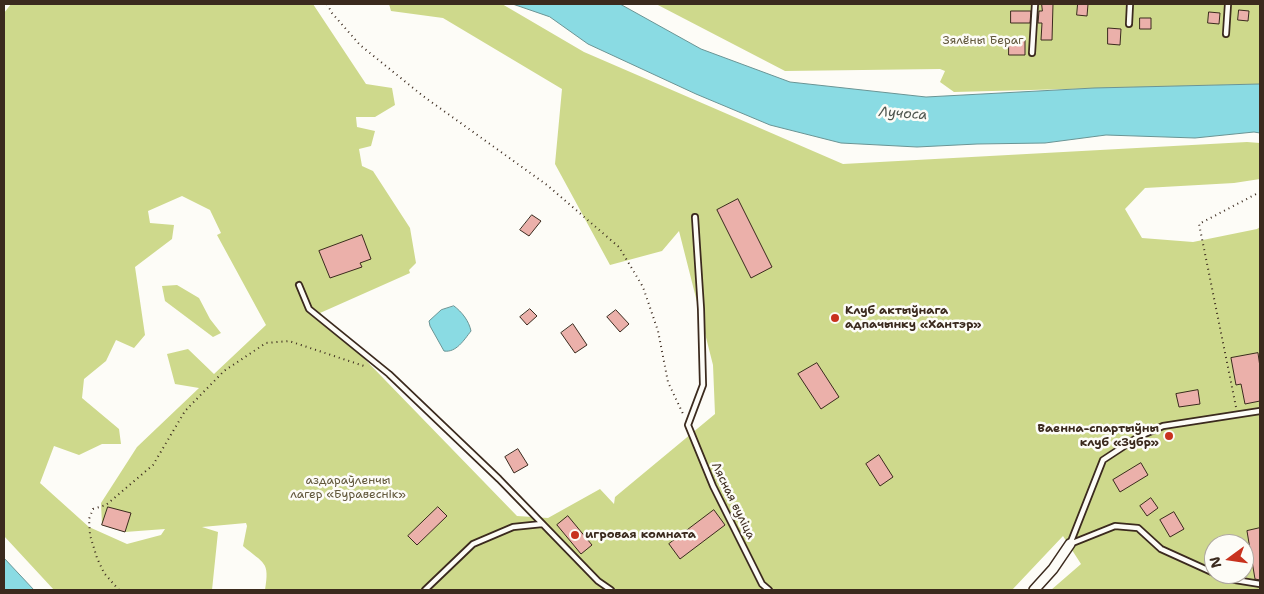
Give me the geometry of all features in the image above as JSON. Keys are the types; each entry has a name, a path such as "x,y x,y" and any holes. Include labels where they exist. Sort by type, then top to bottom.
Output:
{"street":[{"path":"1034,590 1053,569 1070,544"}],"lane":[{"path":"1032,53 1035,4"},
{"path":"1129,24 1130,4"},
{"path":"1226,34 1228,4"},
{"path":"688,425 703,385 702,309 696,217"},
{"path":"299,285 309,309 389,374 499,479 598,581 611,590"},
{"path":"1070,544 1103,460 1138,437 1163,426 1260,411"},
{"name":"Лясная вуліца","path":"688,425 713,486 762,584 769,590"},
{"path":"425,590 474,544 512,528 542,524"},
{"path":"1070,544 1115,526 1138,528 1162,549 1204,568"}],"path":[{"path":"327,4 332,13 360,45 423,96 547,185 619,247 643,288 658,330 668,382 688,425"},
{"path":"1238,415 1199,224 1260,192"},
{"path":"119,590 104,573 97,558 90,535 88,519 93,509 106,506 153,465 185,411 224,371 266,343 290,342 371,368"}],"green space":[{"name":"аздараўленчы лагер «Буравеснік»","path":"11,4 313,4 366,84 392,88 395,105 375,117 356,117 357,127 375,131 371,146 359,149 362,166 373,171 410,228 416,263 409,270 410,273 320,313 517,516 548,518 600,489 614,504 615,497 715,414 713,365 679,231 662,251 610,265 555,164 562,89 443,18 391,11 389,4 502,4 584,52 843,164 1247,142 1260,143 1260,179 1234,183 1145,188 1125,209 1142,238 1193,242 1260,227 1260,590 1051,590 1081,564 1063,536 1012,590 265,590 267,573 264,564 243,546 246,523 202,527 218,532 212,590 54,590 4,536 4,13","holes":["182,196 210,210 221,233 217,235 266,325 214,374 188,349 167,354 175,384 199,388 137,447 101,503 102,525 125,532 165,529 161,535 127,544 89,527 40,483 54,446 79,455 102,444 121,444 119,429 82,398 84,379 106,361 116,340 134,348 145,335 135,267 172,239 174,225 150,223 148,211"]},
{"name":"Зялёны Бераг","path":"656,4 1260,4 1260,84 954,92 940,82 945,71 940,69 785,71"},
{"path":"177,285 199,298 210,319 221,333 213,337 165,301 162,286"}],"water":[{"name":"Лучоса","path":"513,4 620,4 701,49 790,82 926,97 1094,88 1260,84 1260,133 1195,138 1106,135 1045,143 917,147 841,143 770,125 696,94 588,44 550,17"},
{"path":"454,306 465,317 471,331 456,348 444,351 429,321 441,310"},
{"path":"4,558 34,590 4,590"}],"building":[{"path":"1042,4 1053,4 1052,40 1041,40 1042,23 1038,23"},
{"path":"1078,4 1088,4 1087,16 1077,15"},
{"path":"1239,10 1249,11 1248,21 1238,20"},
{"path":"1011,11 1031,11 1030,23 1011,23"},
{"path":"1209,12 1220,13 1219,24 1208,23"},
{"path":"1140,18 1151,18 1151,29 1140,29"},
{"path":"1108,28 1121,29 1120,45 1108,44"},
{"path":"1009,40 1025,40 1025,55 1009,55"},
{"path":"738,199 772,267 751,278 717,210"},
{"path":"532,215 541,221 529,236 520,230"},
{"path":"362,235 371,259 360,263 362,267 330,278 319,251"},
{"path":"530,309 537,316 527,325 520,317"},
{"path":"616,310 629,324 620,332 607,317"},
{"path":"573,324 587,345 575,353 561,333"},
{"path":"1258,353 1260,401 1245,404 1241,384 1236,385 1231,358"},
{"path":"817,363 839,397 821,409 798,374"},
{"path":"1198,390 1200,404 1179,407 1176,394"},
{"path":"518,449 528,465 514,473 505,457"},
{"path":"879,455 893,477 880,486 866,464"},
{"path":"1141,463 1148,475 1120,492 1113,480"},
{"path":"1151,498 1158,508 1147,516 1140,506"},
{"path":"108,507 131,513 125,532 102,525"},
{"path":"438,507 447,516 417,545 408,536"},
{"path":"714,510 725,525 680,559 669,544"},
{"path":"1174,512 1184,529 1170,537 1160,520"},
{"name":"игровая комната","path":"568,516 592,545 581,554 557,525"},
{"path":"1260,528 1260,580 1255,579 1254,573 1254,534 1248,534 1247,531"}],"place":[{"name":"Клуб актыўнага адпачынку «Хантэр»","path":"835,318"},
{"name":"Ваенна-спартыўны клуб «Зубр»","path":"1169,436"},
{"name":"игровая комната","path":"575,535"}]}
